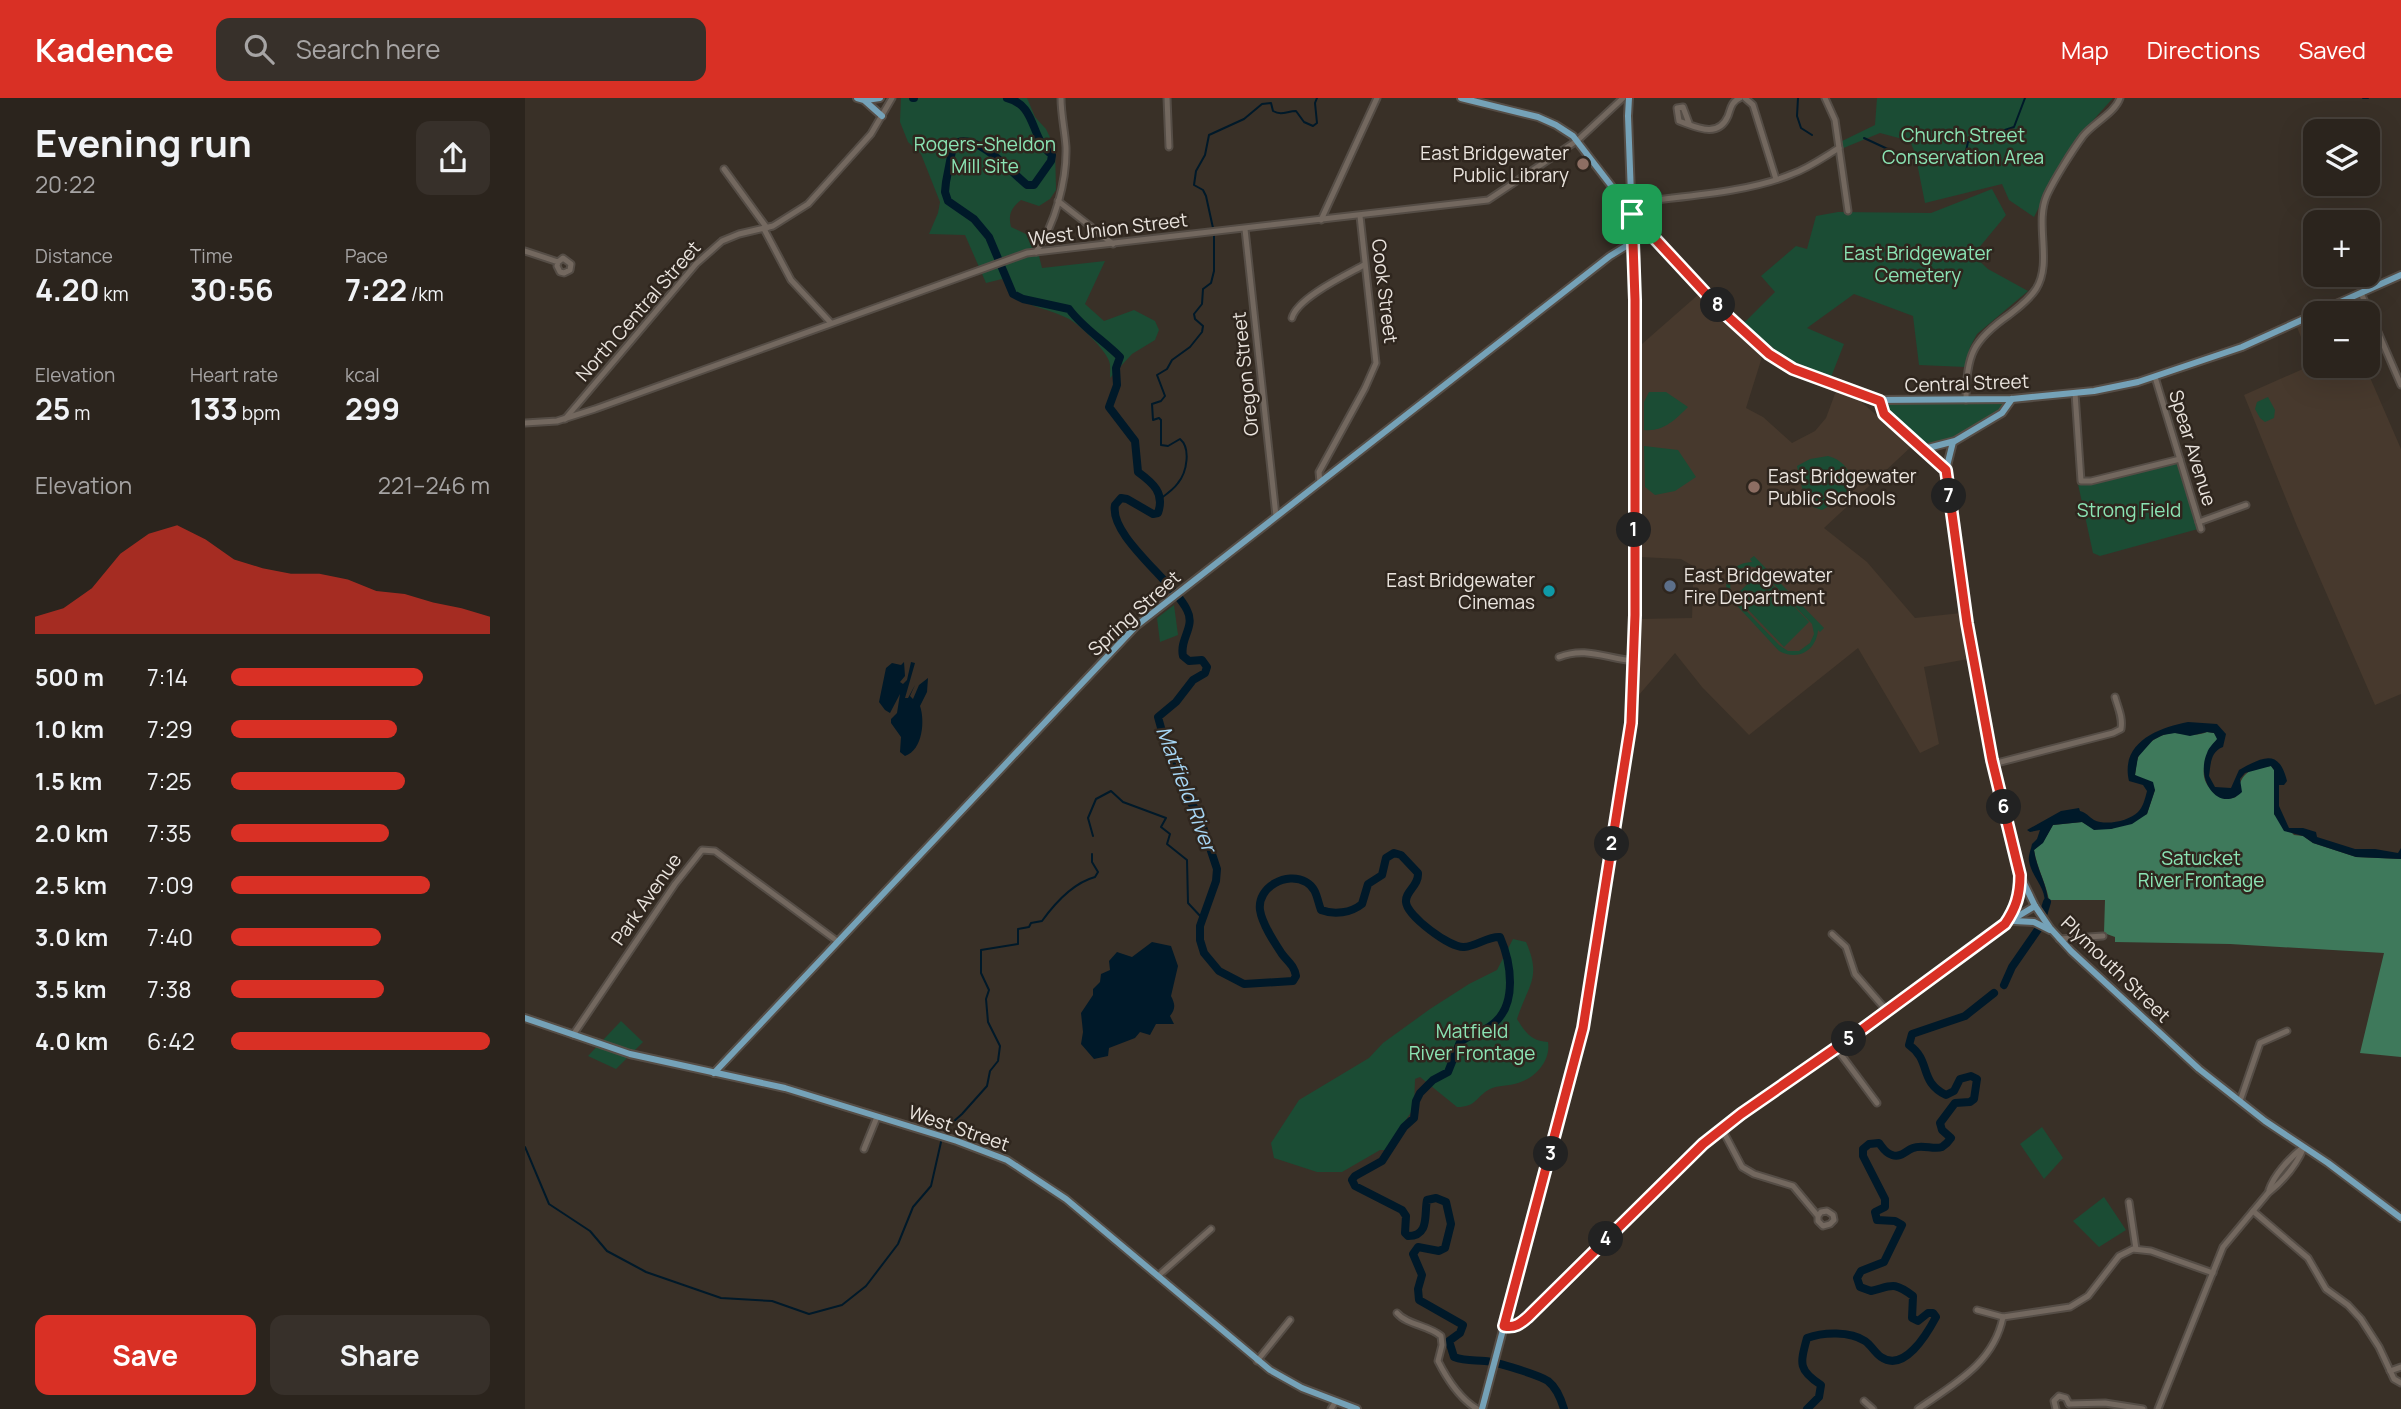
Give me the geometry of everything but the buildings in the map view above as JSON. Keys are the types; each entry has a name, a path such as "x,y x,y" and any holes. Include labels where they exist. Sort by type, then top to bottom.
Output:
{"main road":[{"path":"861,99 880,98"},
{"path":"1461,98 1544,119 1562,128 1578,140 1632,214"},
{"path":"861,99 882,117"},
{"path":"1479,1409 1497,1356 1571,1080 1587,1009 1629,737 1635,661 1634,241 1629,102"},
{"name":"Central Street","path":"1632,214 1723,312 1769,354 1793,369 1880,401 2012,398 2122,386 2242,347 2303,319"},
{"name":"Spring Street","path":"714,1073 1126,636 1179,591 1610,256 1634,241 1650,236"},
{"name":"Central Street","path":"2343,301 2401,275"},
{"path":"1924,449 1953,442 2002,413 2012,398"},
{"path":"1880,401 1884,414 1946,470"},
{"name":"Plymouth Street","path":"1953,442 1946,470 1967,623 1993,764 2020,875 2041,923 2161,1036 2240,1101 2401,1218"},
{"path":"2005,924 2018,900 2020,875"},
{"path":"1504,1326 1513,1327 1520,1324 1679,1166 1722,1129 2005,924 2036,908"},
{"path":"2005,924 2018,921 2041,923"},
{"name":"West Street","path":"525,1018 630,1055 785,1088 970,1145 1015,1164 1058,1192 1257,1361 1285,1379 1357,1409"}],"street":[{"name":"North Central Street","path":"565,419 665,299 709,251 730,237 765,229 788,218 814,198 871,134 892,98"},
{"path":"1036,252 1047,233 1058,201 1066,154 1061,98"},
{"path":"1167,98 1170,147"},
{"path":"1321,220 1377,98"},
{"name":"West Union Street","path":"525,424 565,419 1003,261 1036,252 1487,200 1578,140 1623,98"},
{"path":"1689,123 1705,130 1717,128 1726,120 1733,102 1742,98 1750,101 1755,108 1776,179"},
{"path":"1825,98 1834,116 1848,211"},
{"path":"1966,400 1970,361 1976,343 2035,291 2040,279 2043,207 2048,193 2082,137 2116,106 2120,98"},
{"path":"1610,111 1629,102"},
{"path":"1632,203 1745,187 1776,179 1800,171 1839,148"},
{"path":"724,169 765,229 791,280 831,323"},
{"path":"1058,201 1112,244"},
{"name":"Cook Street","path":"1320,482 1319,472 1376,363 1360,216"},
{"name":"Oregon Street","path":"1245,229 1276,516"},
{"path":"525,251 558,262"},
{"path":"1292,318 1293,312 1309,298 1364,265"},
{"path":"2361,293 2401,385"},
{"name":"Spear Avenue","path":"2155,377 2201,529"},
{"path":"2075,393 2081,481 2088,482 2180,458"},
{"path":"2199,522 2246,506"},
{"path":"1559,657 1579,651 1635,661"},
{"path":"1993,764 2121,729 2121,715 2115,697"},
{"name":"Park Avenue","path":"573,1035 674,884 702,850 715,851 837,941"},
{"path":"1832,934 1846,947 1855,974 1887,1011"},
{"path":"2059,939 2103,936"},
{"path":"2240,1101 2260,1043 2287,1031"},
{"path":"1836,1048 1877,1103"},
{"path":"864,1149 877,1117"},
{"path":"1722,1129 1742,1167 1793,1186 1818,1216"},
{"path":"2158,1409 2226,1242 2276,1186 2304,1147"},
{"path":"2129,1202 2136,1249"},
{"path":"2253,1210 2306,1255 2328,1292 2361,1319 2377,1343 2395,1380 2401,1383"},
{"path":"1158,1276 1210,1229"},
{"path":"1977,1310 2003,1317 2060,1310 2075,1305 2088,1296 2115,1260 2127,1251 2136,1249 2151,1251 2213,1273"},
{"path":"1397,1313 1402,1319 1428,1327 1441,1336 1442,1345 1438,1360 1465,1401 1479,1409"},
{"path":"1918,1409 1976,1367 1997,1337 2003,1317"},
{"path":"1257,1361 1290,1320"},
{"path":"2390,1371 2401,1367"},
{"path":"2056,1409 2054,1401 2059,1396 2066,1398 2068,1406 2105,1404 2143,1409"},
{"path":"1331,1409 1336,1401"},
{"path":"1864,1401 1873,1409"}],"shaded area":[{"name":"East Bridgewater Public Schools","path":"1699,294 1762,357 1746,408 1763,417 1792,443 1815,431 1826,418 1836,391 1859,400 1912,446 1824,528 1867,562 1915,618 1961,613 1968,659 1924,667 1939,744 1920,753 1858,648 1749,735 1702,687 1675,653 1638,696 1639,619 1692,618 1693,588 1693,566 1681,559 1640,557 1642,344"},
{"path":"2303,324 2303,342 2297,327"},
{"path":"2303,369 2303,378 2370,378 2401,449 2401,694 2375,705 2297,526 2244,395"}],"green space":[{"name":"Rogers-Sheldon Mill Site","path":"901,98 1027,98 1035,117 1046,129 1055,148 1056,190 1050,199 1039,206 1021,200 1011,212 1011,227 1028,235 1038,252 1042,268 1105,261 1085,304 1104,321 1134,310 1155,321 1159,330 1155,340 1132,354 1110,378 1107,356 1077,325 1056,313 1031,305 1017,296 1002,279 986,283 965,235 929,234 940,202 921,154 908,142 900,122"},
{"name":"Church Street Conservation Area","path":"1877,98 2113,98 2080,135 2034,217 2009,200 2002,184 1925,203 1910,141 1880,133 1841,149 1840,142 1875,125"},
{"name":"East Bridgewater Cemetery","path":"1992,189 2006,215 1973,255 1988,269 2028,291 1977,334 1970,347 1965,367 1919,365 1913,316 1854,294 1807,328 1844,344 1831,377 1785,358 1744,323 1775,292 1761,276 1796,246 1807,249 1816,216 1838,212 1931,213"},
{"path":"1649,392 1666,392 1688,407 1663,427 1644,430 1644,402"},
{"path":"2268,397 2275,410 2274,418 2265,422 2255,409 2257,402"},
{"path":"2000,401 2004,405 2003,409 1975,428 1954,439 1932,444 1922,443 1885,410 1889,404"},
{"path":"1644,446 1678,450 1696,477 1675,491 1655,495 1645,487"},
{"path":"1828,456 1846,468 1854,488 1822,510 1813,507 1803,492 1797,466 1810,459"},
{"name":"Strong Field","path":"2178,460 2198,529 2100,556 2093,553 2078,484"},
{"path":"1754,556 1824,628 1820,632 1818,630 1810,649 1793,655 1779,651 1728,596 1726,583 1730,573 1739,565 1752,562 1750,559","holes":["1748,566 1758,568 1812,624 1814,634 1810,643 1799,651 1788,651 1779,645 1733,597 1730,586 1732,577"]},
{"path":"1760,572 1809,622 1784,647 1735,596"},
{"path":"1174,605 1178,635 1160,642 1157,618"},
{"name":"Satucket River Frontage","path":"2214,733 2218,739 2204,766 2205,781 2215,792 2225,798 2236,797 2246,774 2256,768 2271,766 2274,770 2274,814 2294,835 2356,857 2401,859 2401,1057 2360,1053 2384,953 2230,944 2115,942 2115,937 2104,933 2105,900 2049,900 2034,850 2043,842 2053,825 2082,822 2094,829 2111,829 2147,814 2155,790 2135,775 2140,753 2152,741 2168,734 2194,735"},
{"name":"Matfield River Frontage","path":"1513,939 1526,942 1533,964 1532,981 1517,1019 1529,1035 1548,1042 1547,1056 1536,1073 1518,1083 1490,1089 1464,1107 1457,1107 1420,1077 1415,1079 1414,1108 1385,1150 1380,1150 1342,1172 1317,1172 1274,1158 1271,1143 1299,1100 1369,1058 1383,1043 1430,1009 1497,970"},
{"path":"621,1021 643,1042 616,1069 588,1056"},
{"path":"2042,1127 2063,1158 2044,1179 2020,1144"},
{"path":"2104,1197 2126,1230 2099,1247 2073,1221"}],"water":[{"path":"904,662 905,676 900,682 903,684 907,680 911,662 915,663 905,698 908,698 915,685 910,696 913,699 919,685 928,678 927,692 920,706 922,719 919,741 916,748 905,756 900,752 901,737 891,723 897,713 900,694 890,713 879,702 886,668 892,663 901,665"},
{"path":"2188,722 2217,724 2226,734 2223,747 2213,755 2211,763 2209,776 2215,787 2231,788 2239,770 2263,759 2275,760 2284,771 2287,781 2284,785 2279,785 2279,806 2289,828 2316,832 2317,837 2355,849 2398,853 2401,848 2401,859 2356,857 2284,831 2274,814 2274,770 2271,766 2245,773 2240,779 2242,792 2233,798 2218,796 2211,791 2204,774 2207,753 2217,739 2214,733 2190,736 2175,733 2153,740 2138,757 2135,775 2153,782 2155,790 2147,814 2132,824 2111,829 2094,830 2082,822 2053,825 2043,843 2034,850 2048,898 2047,915 2044,910 2044,896 2029,859 2032,844 2040,830 2027,830 2061,811 2079,808 2094,820 2105,823 2117,822 2134,815 2141,808 2147,791 2143,785 2129,781 2130,757 2136,747 2153,733"},
{"path":"1152,942 1171,946 1178,966 1171,996 1174,1006 1170,1016 1174,1024 1156,1024 1150,1035 1140,1032 1135,1038 1109,1048 1108,1056 1094,1059 1081,1044 1081,1013 1093,995 1093,989 1100,982 1101,974 1110,970 1109,961 1117,952 1132,957"}],"waterway":[{"name":"Matfield River","path":"1007,98 1017,102 1029,115 1040,140 1052,155 1051,161 1034,185 1027,185 986,150 976,144 958,142 952,151 945,192 948,201 974,219 989,237 1013,294 1023,299 1069,309 1120,357 1116,368 1117,385 1109,407 1135,441 1138,472 1156,489 1160,506 1158,513 1153,514 1121,498 1115,505 1116,517 1131,544 1180,598 1187,610 1190,622 1183,644 1183,656 1189,661 1202,660 1207,667 1205,673 1193,680 1176,702 1158,717 1170,760 1184,792 1199,815 1217,869 1216,881 1200,926 1204,953 1219,971 1244,984 1293,981 1296,976 1294,969 1272,938 1261,915 1260,902 1263,894 1275,883 1290,878 1298,879 1312,888 1321,910 1348,911 1362,904 1368,884 1382,875 1386,858 1394,853 1401,855 1418,873 1406,902 1408,908 1430,930 1449,942 1464,947 1500,937 1507,958 1510,982 1509,994 1501,1016 1489,1027 1460,1042 1448,1072 1433,1080 1420,1093 1414,1118 1404,1127 1382,1161 1352,1180 1355,1186 1402,1210 1406,1216 1405,1233 1408,1236 1415,1235 1423,1228 1427,1200 1436,1198 1446,1202 1451,1224 1445,1248 1439,1251 1418,1247 1413,1254 1422,1275 1418,1289 1419,1300 1463,1325 1460,1333 1449,1341 1454,1357 1499,1364 1543,1378 1556,1390 1564,1409"},
{"path":"1213,228 1206,196 1203,190 1194,185 1196,171 1205,155 1209,135 1244,119 1262,104 1271,103 1273,111 1296,111 1304,122 1313,126 1317,123 1317,98"},
{"path":"1798,98 1797,116 1801,128 1812,135"},
{"path":"1864,138 1907,158 1955,156 1966,151 1968,142 2014,127 2025,98"},
{"path":"2363,98 2368,98"},
{"path":"1160,499 1181,478 1187,454 1180,439 1168,446 1161,445 1161,420 1153,420 1152,404 1161,401 1165,396 1157,375 1167,369 1172,360 1190,347 1202,332 1203,326 1195,319 1194,314 1202,304 1203,289 1211,283 1214,271 1214,235"},
{"path":"1093,836 1088,818 1096,799 1111,791 1123,802 1166,818 1161,827 1170,834 1167,844 1187,860 1188,903 1203,919"},
{"path":"944,1130 987,1086 990,1071 998,1061 1000,1046 988,1022 986,999 989,990 981,973 981,950 1018,944 1018,929 1042,921 1065,894 1095,877 1098,872 1092,862 1092,854"},
{"path":"2004,985 2012,967 2039,928 2047,902"},
{"path":"1807,1409 1819,1397 1821,1385 1808,1375 1803,1366 1807,1338 1828,1334 1852,1335 1865,1341 1881,1357 1890,1361 1898,1360 1914,1349 1936,1317 1933,1313 1928,1313 1918,1321 1912,1318 1913,1296 1901,1288 1892,1286 1871,1291 1860,1287 1857,1278 1861,1271 1884,1262 1902,1225 1895,1221 1877,1220 1875,1212 1885,1207 1885,1199 1863,1156 1863,1149 1869,1144 1879,1143 1888,1153 1898,1156 1917,1147 1942,1147 1951,1138 1942,1130 1940,1123 1955,1103 1970,1102 1974,1099 1977,1079 1971,1076 1960,1079 1954,1091 1946,1095 1937,1089 1928,1077 1921,1058 1909,1045 1912,1034 1965,1016 1994,993"},
{"path":"525,1147 549,1204 590,1231 607,1251 646,1272 721,1298 772,1301 809,1314 842,1305 866,1286 898,1244 913,1207 931,1186 941,1142"}],"place":[{"name":"East Bridgewater Public Library","path":"1583,164"},
{"name":"East Bridgewater Public Schools","path":"1754,487"},
{"name":"East Bridgewater Fire Department","path":"1670,586"},
{"name":"East Bridgewater Cinemas","path":"1549,591"}],"route":[{"path":"1632,214 1753,341 1793,369 1880,401 1884,414 1946,470 1967,623 1993,764 2021,885 2017,905 2005,924 1703,1144 1528,1317 1511,1327 1504,1326 1571,1080 1587,1009 1631,723 1635,615 1635,300 1632,214"}]}
